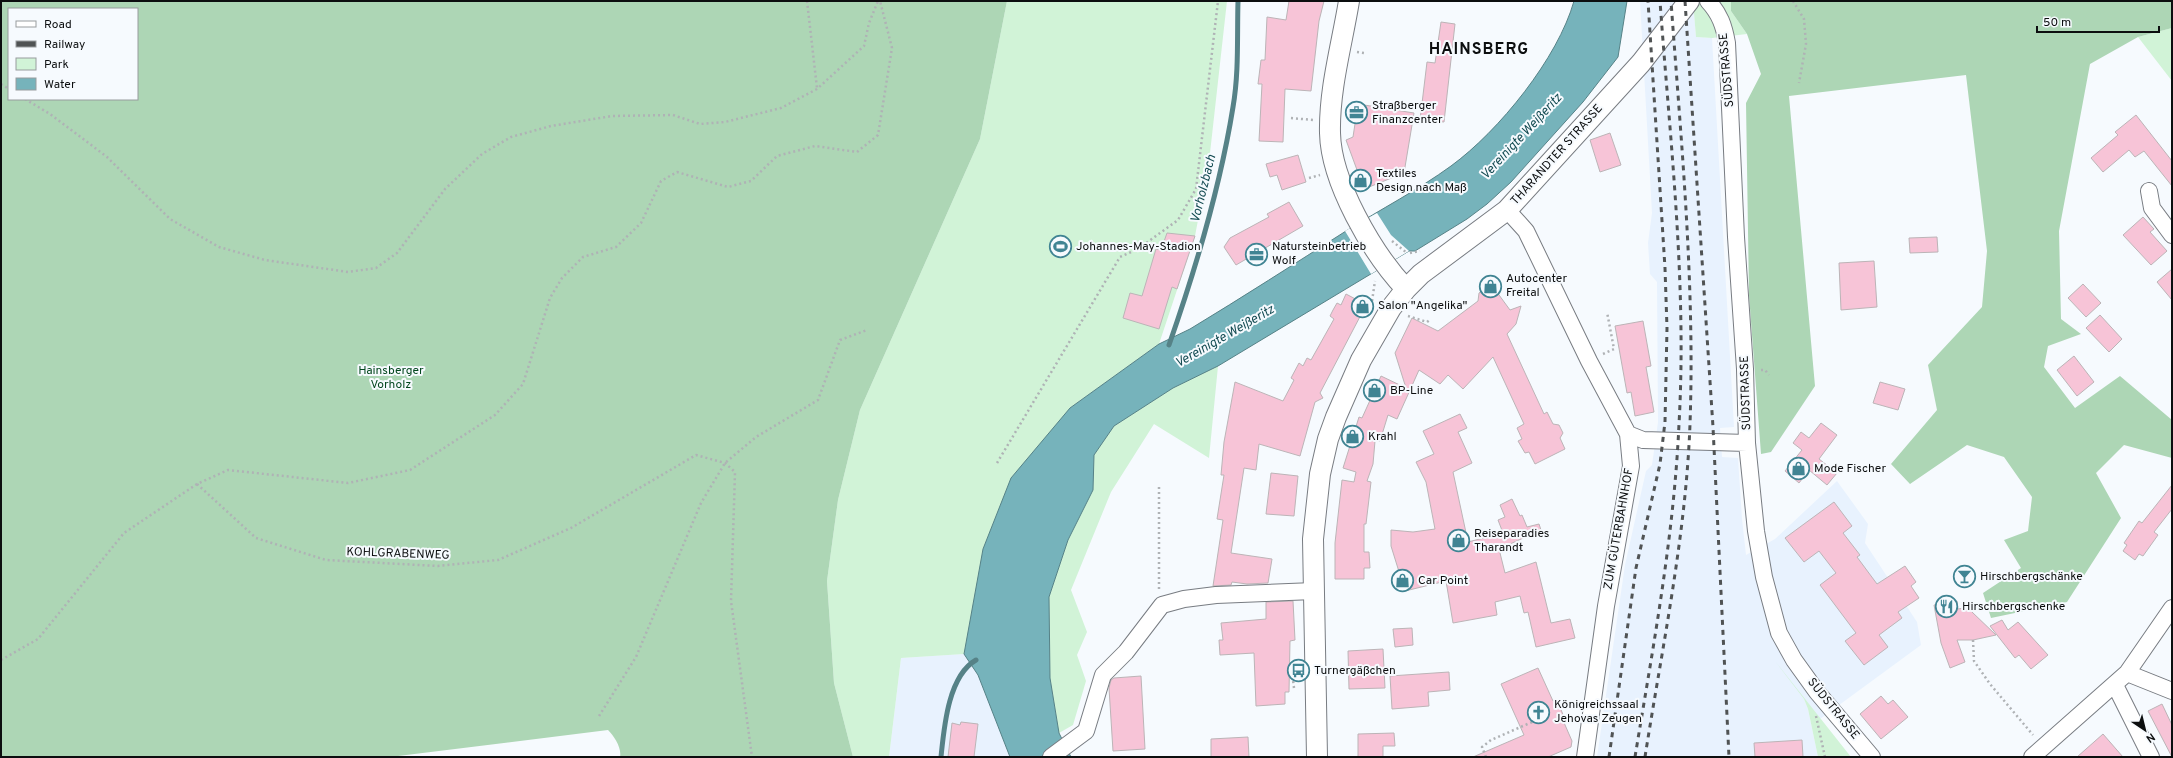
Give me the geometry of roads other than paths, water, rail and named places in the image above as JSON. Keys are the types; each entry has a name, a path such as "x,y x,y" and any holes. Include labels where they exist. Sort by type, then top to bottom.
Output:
{"main road":[{"path":"1349,1 1334,85 1330,134 1339,176 1380,270 1406,288"},
{"name":"THARANDTER STRASSE","path":"1317,757 1313,539 1321,464 1341,403 1361,360 1391,308 1406,288 1421,274 1507,210 1641,63 1689,1"}],"street":[{"name":"SÜDSTRASSE","path":"1708,1 1716,10 1723,24 1727,43 1736,237 1745,369 1747,442 1756,531 1764,576 1778,633 1817,692 1872,757"},
{"path":"2149,191 2152,208 2172,235"},
{"name":"ZUM GÜTERBAHNHOF","path":"1507,210 1526,231 1589,361 1628,434 1631,466 1606,606 1585,757"},
{"path":"1628,434 1643,440 1747,442"},
{"path":"1051,757 1086,731 1103,675 1126,652 1162,605 1184,599 1216,595 1314,591"},
{"path":"2032,757 2127,673 2172,608"},
{"path":"2127,673 2172,691"},
{"path":"2115,685 2151,757"}],"water":[{"name":"Vereinigte Weißeritz","path":"1574,1 1627,1 1618,57 1583,102 1511,182 1487,204 1467,219 1415,251 1409,251 1218,366 1173,388 1114,426 1094,455 1093,490 1068,540 1049,597 1050,678 1059,733 1071,757 1010,757 978,675 964,654 983,549 1011,478 1070,408 1159,344 1190,329 1346,231 1426,183 1451,166 1469,151 1507,113 1541,69 1555,46"}],"waterway":[{"name":"Vorholzbach","path":"1169,345 1189,287 1206,228 1228,137 1236,81 1238,1"},
{"path":"941,757 946,718 953,690 959,678 976,660"}],"railway":[{"path":"1609,757 1636,568 1660,464 1665,422 1667,328 1665,268 1648,1"},
{"path":"1635,757 1656,633 1668,550 1673,508 1681,371 1681,318 1673,159 1660,1"},
{"path":"1645,757 1666,633 1684,508 1690,424 1691,318 1689,265 1683,159 1671,1"},
{"path":"1685,1 1713,427 1729,757"}],"place":[{"name":"Straßberger Finanzcenter","path":"1356,113"},
{"name":"Textiles Design nach Maß","path":"1361,181"},
{"name":"Johannes-May-Stadion","path":"1061,247"},
{"name":"Natursteinbetrieb Wolf","path":"1257,254"},
{"name":"Autocenter Freital","path":"1490,286"},
{"name":"Salon \"Angelika\"","path":"1363,306"},
{"name":"BP-Line","path":"1374,391"},
{"name":"Krahl","path":"1353,437"},
{"name":"Mode Fischer","path":"1799,469"},
{"name":"Reiseparadies Tharandt","path":"1458,541"},
{"name":"Hirschbergschänke","path":"1965,577"},
{"name":"Car Point","path":"1403,581"},
{"name":"Hirschbergschenke","path":"1946,607"},
{"name":"Turnergäßchen","path":"1299,671"},
{"name":"Königreichssaal Jehovas Zeugen","path":"1538,712"}],"district":[{"name":"HAINSBERG","path":"1479,50"}],"park label":[{"name":"Hainsberger Vorholz","path":"391,378"}]}
